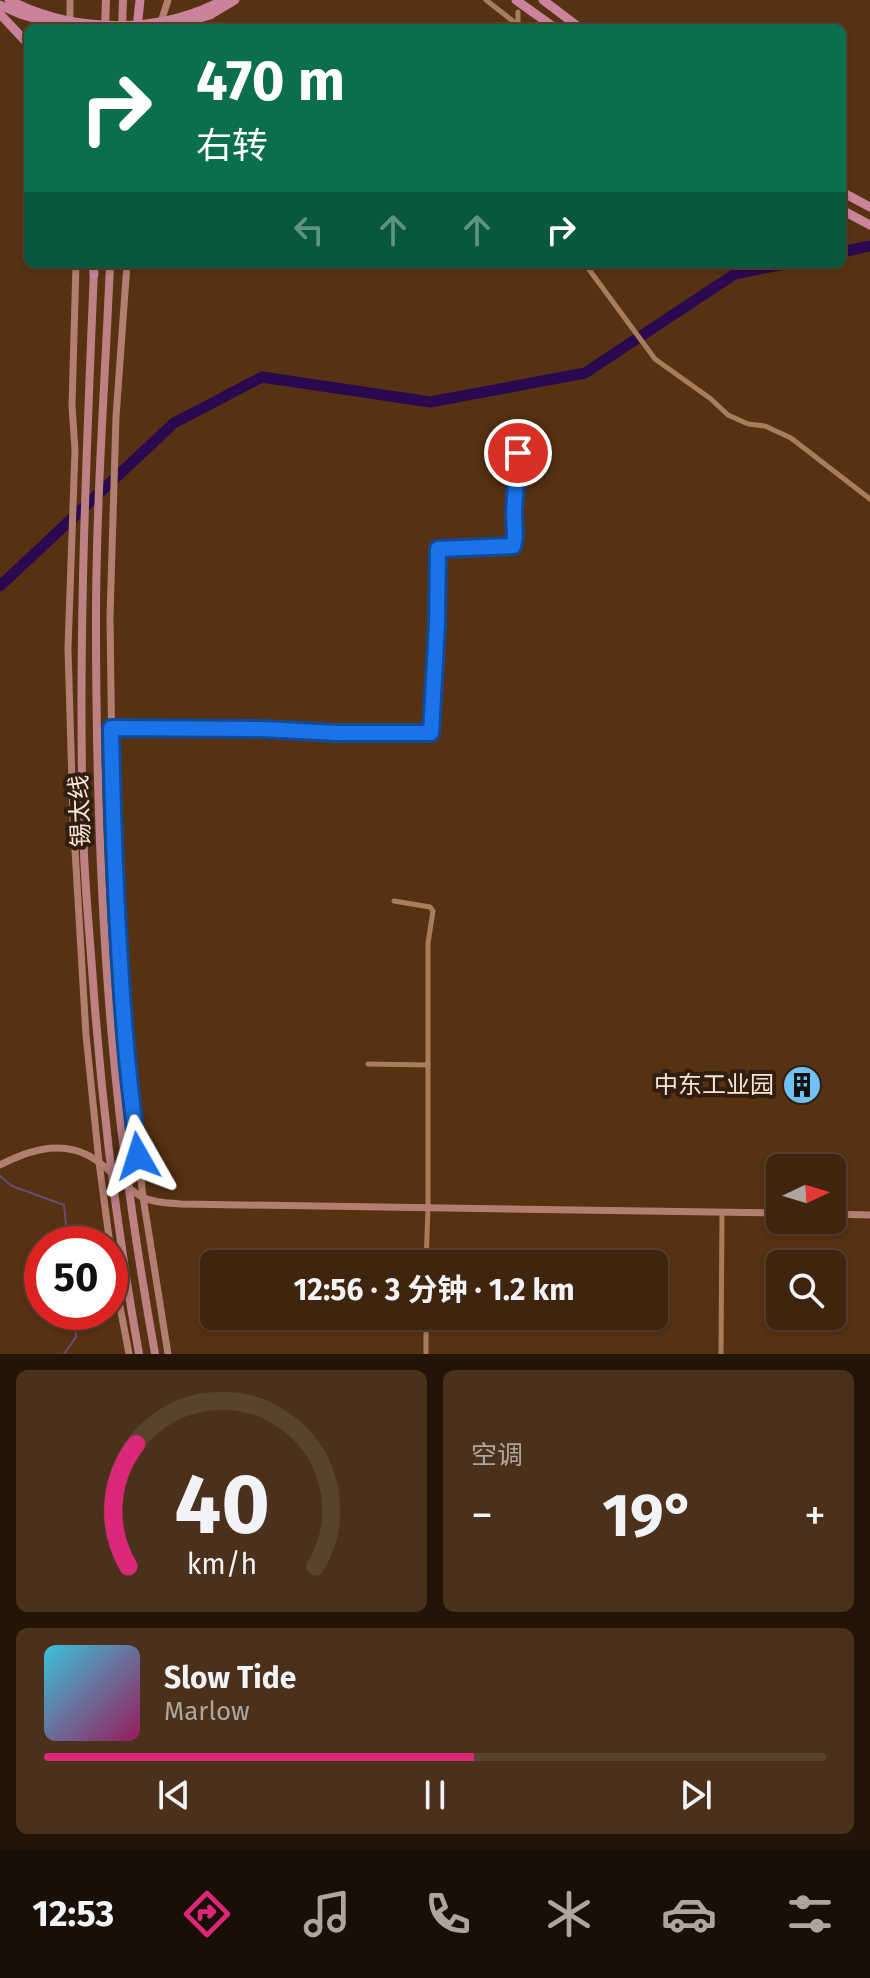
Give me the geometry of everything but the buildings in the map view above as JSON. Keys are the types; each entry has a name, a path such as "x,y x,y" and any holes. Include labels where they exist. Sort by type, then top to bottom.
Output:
{"highway":[{"path":"9,0 22,11 58,24"},
{"path":"137,24 140,0"},
{"path":"132,24 207,12 223,0"},
{"path":"181,24 235,0"},
{"path":"516,0 549,24"},
{"path":"543,0 575,24"},
{"path":"0,5 99,24"},
{"path":"0,14 24,40"},
{"path":"846,194 870,207"},
{"path":"846,212 870,225"}],"main road":[{"path":"70,0 70,24"},
{"path":"105,24 106,0"},
{"path":"122,24 123,0"},
{"path":"160,24 168,0"},
{"path":"76,268 72,406 75,450 68,648 73,816 86,1035 99,1162 114,1275 129,1354"},
{"name":"锡太线","path":"94,268 81,634 84,858 98,1052 126,1279 139,1354"},
{"name":"锡太线","path":"110,268 96,617 100,833 113,1047 128,1187 155,1354"},
{"path":"127,268 113,502 110,617 113,833 126,1046 143,1197 168,1354"},
{"path":"0,1165 38,1149 60,1148 81,1152 99,1162 143,1197 162,1203 766,1213"},
{"path":"846,1214 870,1215"}],"street":[{"path":"486,0 516,24"},
{"path":"518,12 518,24"},
{"path":"588,268 652,356 728,415 791,438 870,499"},
{"path":"111,728 431,733 438,549 513,546 518,453"},
{"path":"394,901 430,907 433,911 428,943 426,1250"},
{"path":"368,1064 428,1065"},
{"path":"721,1354 722,1212"},
{"path":"426,1330 426,1354"}],"waterway":[{"path":"846,251 870,246"},
{"path":"0,586 174,423 262,377 430,402 585,373 735,274 764,268"},
{"path":"0,1176 12,1186 64,1205 66,1226"},
{"path":"64,1354 76,1337 75,1330"}],"place":[{"name":"中东工业园","path":"802,1085"}],"route":[{"path":"138,1156 121,968 111,728 431,733 438,549 513,546 518,453"}]}
